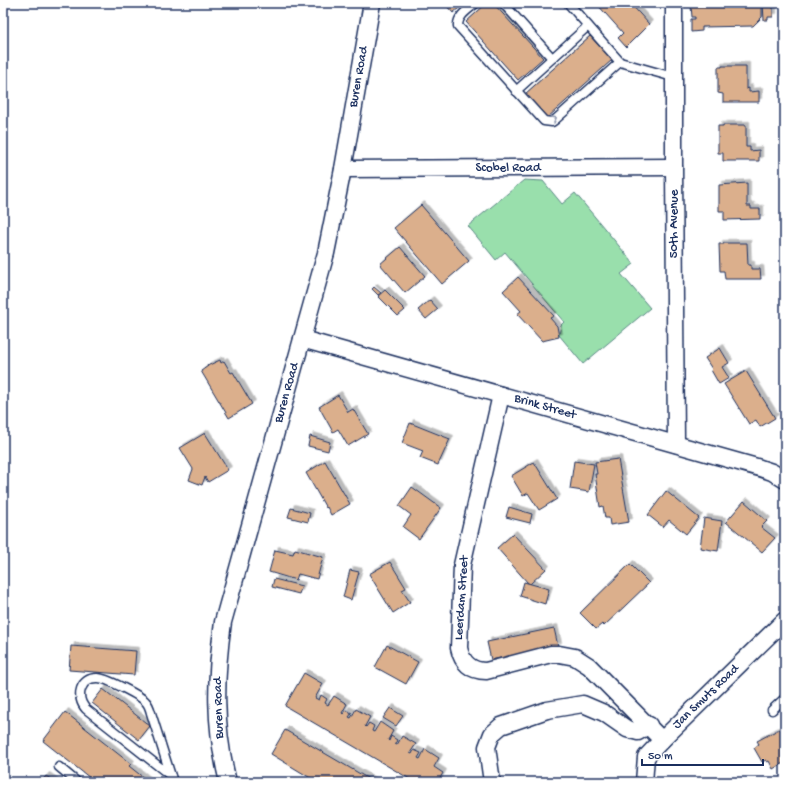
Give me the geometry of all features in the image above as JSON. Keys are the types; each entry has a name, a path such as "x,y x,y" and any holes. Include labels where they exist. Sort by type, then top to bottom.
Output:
{"street":[{"name":"Buren Road","path":"228,782 218,733 216,704 218,659 223,622 326,253 343,169 372,3"},
{"name":"50th Avenue","path":"674,3 673,77 676,444"},
{"name":"Scobel Road","path":"343,169 674,167"},
{"name":"Brink Street","path":"302,339 760,468 772,472 785,480"},
{"name":"Leerdam Street","path":"501,395 462,565 460,655 468,666 486,672 550,654 575,657 596,671 662,740"},
{"name":"Jan Smuts Road","path":"644,782 646,757 785,620"},
{"path":"492,782 487,747 492,734 501,726 547,710 583,704 604,713 627,729 638,732 649,725"}],"lane":[{"path":"476,3 460,17 458,20 458,26 540,119 548,122 556,120 620,62"},
{"path":"503,3 552,58"},
{"path":"568,3 620,62 673,77"},
{"path":"516,91 588,26"},
{"path":"94,678 104,679 138,696 147,703 150,708 172,779 82,705 80,690 86,682 94,678"},
{"path":"772,710 785,698"},
{"path":"59,767 78,782"}],"green space":[{"path":"524,180 543,181 562,204 575,193 634,264 621,274 650,308 583,364 559,335 561,325 564,322 505,252 496,260 468,226"}],"building":[{"path":"444,3 465,3 453,13"},
{"path":"487,3 493,3 543,58 518,80 466,22"},
{"path":"596,3 630,3 649,24 626,47 618,38 623,33"},
{"path":"695,3 760,3 762,5 762,17 753,26 702,27 702,31 691,32 691,19 695,19 695,17 692,17 691,6 695,6"},
{"path":"763,3 768,3 768,6 773,5 773,17 768,17 768,20 764,20"},
{"path":"590,36 612,60 547,118 525,94"},
{"path":"746,66 746,89 749,88 749,92 759,91 759,102 723,102 723,94 718,93 718,67"},
{"path":"746,125 746,147 750,147 750,151 759,150 759,161 723,161 723,153 718,153 718,126"},
{"path":"747,183 747,206 751,206 751,209 760,209 760,219 724,220 724,211 719,211 719,185"},
{"path":"421,205 469,261 442,284 394,228"},
{"path":"747,243 748,265 751,265 751,269 760,269 761,279 725,279 724,271 720,271 719,244"},
{"path":"400,247 425,276 405,293 380,264"},
{"path":"518,277 554,316 550,318 557,326 559,337 542,341 517,314 521,311 503,291"},
{"path":"374,287 381,293 378,295 372,289"},
{"path":"385,290 405,310 398,316 378,296"},
{"path":"430,300 438,309 426,319 418,310"},
{"path":"720,348 729,363 722,367 729,378 719,384 705,358"},
{"path":"220,360 221,363 224,361 231,373 233,372 252,404 229,418 201,371 207,366"},
{"path":"746,371 775,418 760,427 756,420 749,424 724,384"},
{"path":"338,395 348,412 353,409 368,434 348,446 338,429 333,432 319,407"},
{"path":"410,423 450,439 438,465 420,458 423,451 402,443"},
{"path":"205,433 228,470 208,482 205,477 202,485 189,480 193,469 180,448"},
{"path":"310,436 330,442 328,451 308,446"},
{"path":"618,459 629,522 610,525 609,518 605,518 603,506 600,507 595,474 597,474 595,462"},
{"path":"325,461 350,504 331,515 306,473"},
{"path":"574,461 594,464 589,492 570,489"},
{"path":"534,462 557,499 539,510 528,493 523,496 511,476"},
{"path":"412,487 441,508 419,539 403,527 411,515 399,506"},
{"path":"666,491 699,518 686,534 669,520 663,527 648,515"},
{"path":"744,501 767,521 761,527 775,538 762,552 726,522"},
{"path":"509,507 532,514 530,523 506,517"},
{"path":"291,508 310,513 308,522 288,517"},
{"path":"704,518 722,521 718,551 700,548"},
{"path":"513,534 546,569 530,584 497,548"},
{"path":"295,549 323,557 317,579 298,574 296,580 269,572 275,550 293,554"},
{"path":"390,562 406,588 402,590 410,602 393,613 369,574"},
{"path":"630,564 649,583 604,626 602,624 596,629 580,613"},
{"path":"350,570 359,572 351,600 343,597"},
{"path":"274,579 302,586 299,594 272,587"},
{"path":"524,582 549,589 545,604 520,596"},
{"path":"554,628 558,646 491,660 487,642"},
{"path":"387,645 418,662 406,684 375,667"},
{"path":"71,646 136,651 134,675 69,670"},
{"path":"304,673 323,684 315,698 319,700 321,695 327,699 325,703 328,705 334,696 347,704 342,713 343,714 346,710 352,713 349,717 351,718 356,709 370,717 365,726 366,727 369,723 374,726 372,731 374,732 380,722 393,731 388,740 389,741 391,736 397,740 395,744 397,745 402,736 416,744 410,753 412,754 414,750 421,753 418,758 420,759 425,749 439,758 434,767 443,773 438,782 415,782 285,706"},
{"path":"103,689 150,726 139,740 92,703"},
{"path":"390,708 403,716 396,726 383,718"},
{"path":"65,712 131,764 129,766 149,782 95,782 43,741"},
{"path":"785,726 785,762 773,769 769,761 767,762 766,760 762,762 754,748 759,744 757,741"},
{"path":"285,730 374,782 317,782 271,754"},
{"path":"46,776 55,782 41,782"}]}
